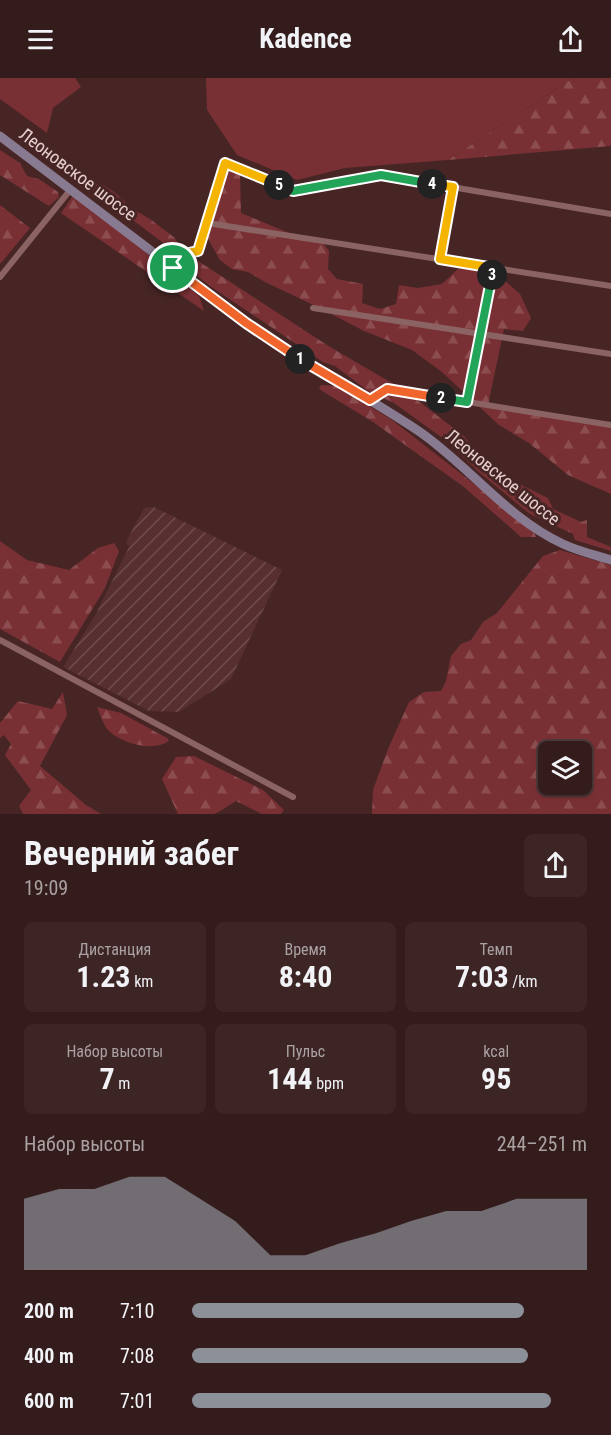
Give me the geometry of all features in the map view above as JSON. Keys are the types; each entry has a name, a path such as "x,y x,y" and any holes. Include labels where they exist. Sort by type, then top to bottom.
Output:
{"main road":[{"name":"Леоновское шоссе","path":"0,136 271,341 370,400 439,447 526,521 564,544 611,560"}],"street":[{"path":"173,268 184,254 198,251 225,163 293,191 381,175 611,214"},
{"path":"440,259 453,187"},
{"path":"0,277 71,189"},
{"path":"207,223 611,286"},
{"path":"467,402 494,268"},
{"path":"313,308 611,354"},
{"path":"370,400 387,389 611,425"},
{"path":"0,640 293,798"}],"shaded area":[{"path":"154,507 282,570 231,679 179,712 149,711 63,667 96,614 129,547 126,542 144,508"}],"green space":[{"path":"0,78 75,78 81,87 53,108 47,133 0,99"},
{"path":"206,78 573,78 448,160 345,168 297,180 237,155 207,110"},
{"path":"573,78 611,78 611,146 448,160"},
{"path":"0,150 20,163 27,176 39,179 58,192 59,197 49,206 0,175"},
{"path":"229,169 240,173 241,213 299,237 318,237 329,251 328,269 337,279 363,284 362,303 380,309 396,304 399,285 418,288 442,284 458,269 479,268 496,273 520,294 531,318 523,331 504,329 488,405 611,427 611,494 568,475 529,443 499,425 442,372 412,350 364,331 248,272 232,269 220,260 208,239 214,203 209,192 214,182"},
{"path":"103,185 114,192 133,209 175,238 179,246 195,259 330,347 404,390 465,437 478,455 499,474 548,498 553,509 581,522 587,520 587,537 611,547 611,551 575,540 573,534 530,514 480,473 444,439 394,403 368,391 335,366 323,362 210,286 182,264 170,248 93,190 90,186"},
{"path":"74,194 199,296 204,311 61,213"},
{"path":"0,205 30,228 0,264"},
{"path":"321,385 337,386 392,420 533,530 536,537 521,537 464,487 373,422 319,389"},
{"path":"0,541 27,560 69,570 98,548 114,543 119,551 105,588 60,662 0,629"},
{"path":"560,550 611,565 611,814 372,814 373,790 409,702 424,692 441,691 446,681 451,656 461,644 471,640 483,622 497,613 543,556"},
{"path":"63,692 67,715 40,766 86,805 101,814 23,814 19,806 31,790 5,755 11,744 4,735 0,738 0,723 18,701 52,709"},
{"path":"97,707 121,713 169,741 147,746 123,740 108,730"},
{"path":"194,756 263,790 284,810 281,814 262,814 236,801 215,814 178,814 162,779 176,757"}],"route":[{"path":"225,163 293,191 381,175 453,187 440,259 494,268 467,402 387,389 370,400 271,341 173,268 184,254 198,251 225,163"}]}
